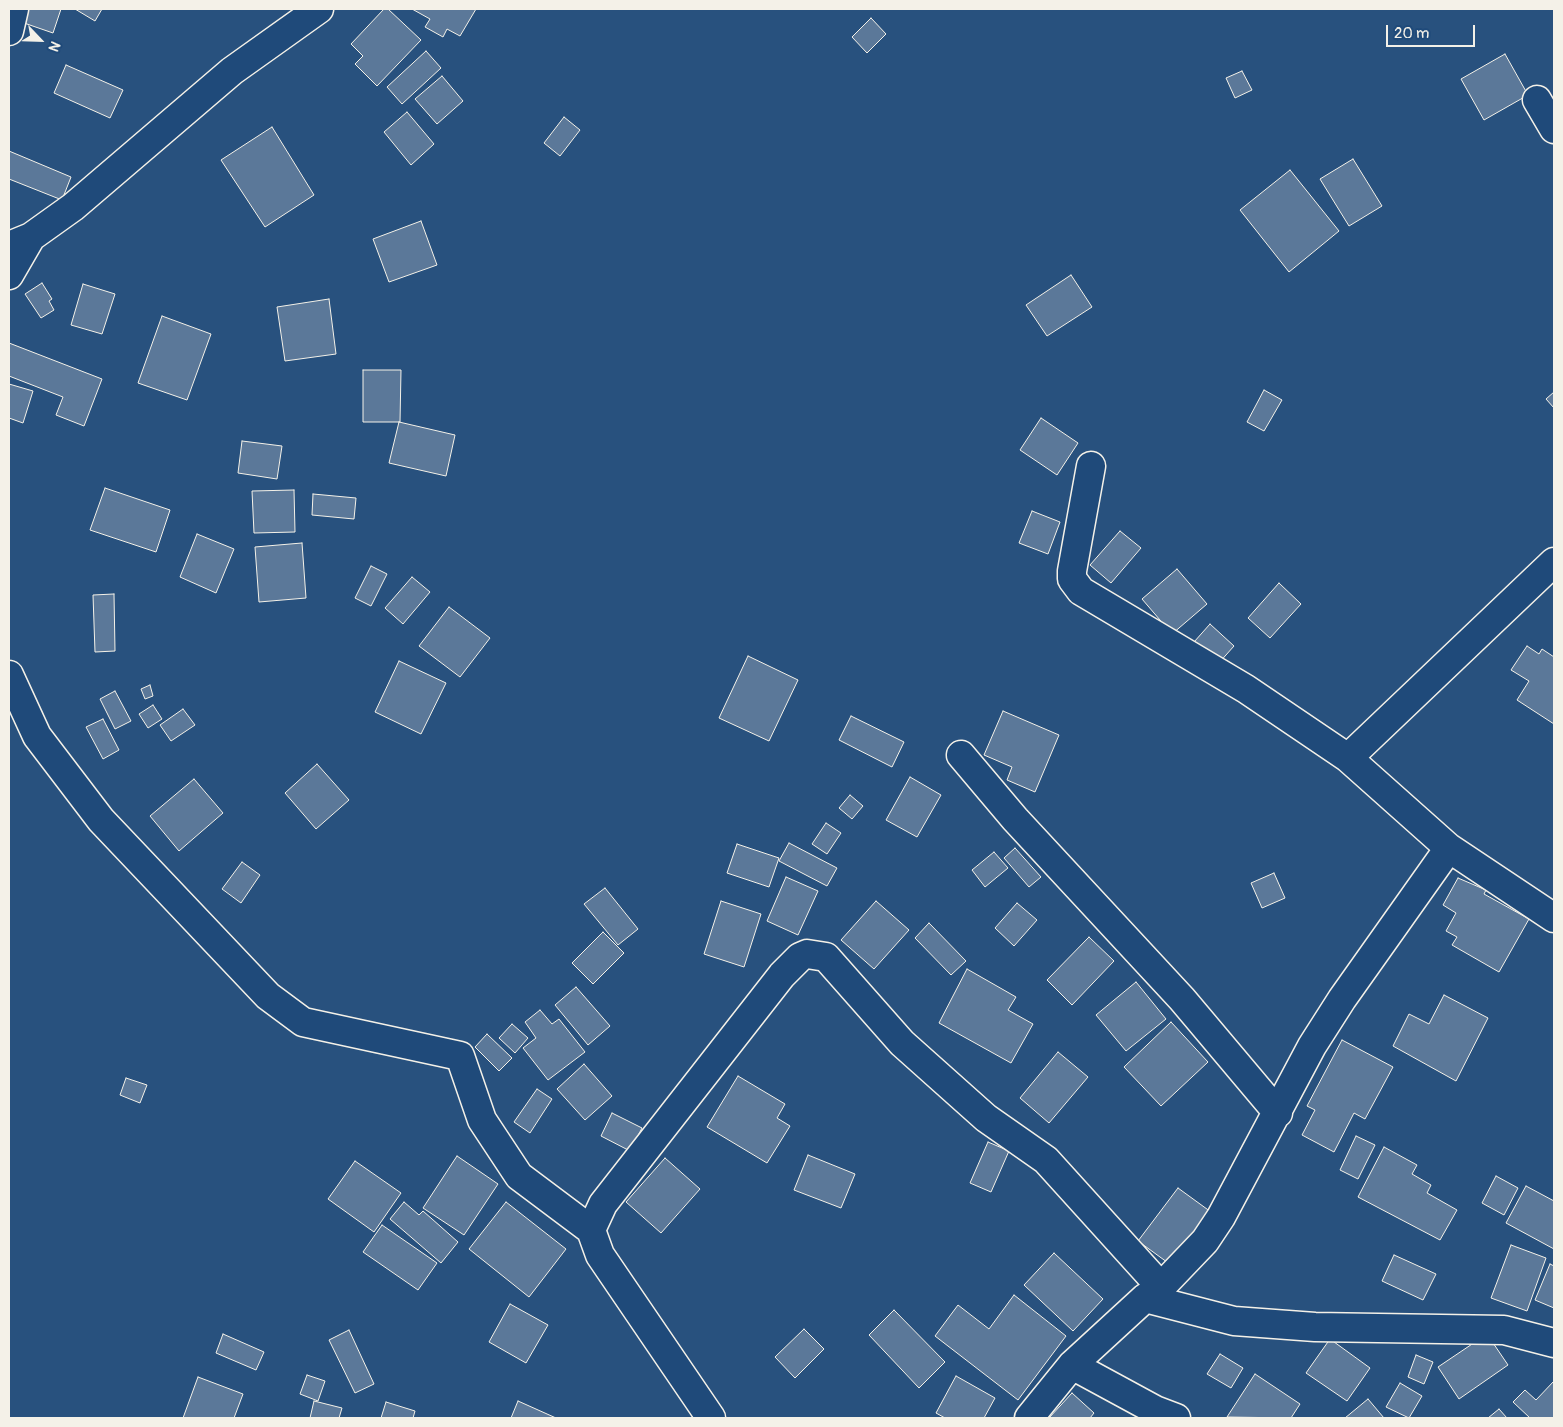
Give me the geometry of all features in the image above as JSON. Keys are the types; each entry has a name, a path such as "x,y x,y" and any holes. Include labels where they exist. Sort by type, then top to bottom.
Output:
{"street":[{"path":"9,31 14,9"},
{"path":"9,275 20,242 73,207 232,71 319,9"},
{"path":"1537,100 1554,129"},
{"path":"1090,466 1072,571 1076,586 1089,597 1246,689 1348,758 1449,848 1554,918"},
{"path":"1348,758 1554,562"},
{"path":"9,675 37,736 101,820 268,996 303,1022 460,1056 482,1120 519,1176 591,1230 600,1255 711,1418"},
{"path":"961,755 1015,819 1182,999 1278,1113"},
{"path":"1029,1418 1072,1365 1153,1292 1205,1241 1221,1216 1278,1113 1312,1046 1342,998 1449,848"},
{"path":"591,1230 603,1204 782,976 800,956 816,955 826,957 902,1043 986,1118 1046,1160 1153,1292 1234,1320 1315,1327 1504,1330 1554,1343"},
{"path":"1072,1365 1155,1410 1176,1418"}],"building":[{"path":"29,9 61,9 53,33 24,23"},
{"path":"75,9 102,9 95,21"},
{"path":"384,9 388,9 421,40 377,86 355,64 363,56 351,44"},
{"path":"412,9 476,9 460,36 447,29 443,37 425,27 430,19"},
{"path":"871,18 886,34 867,53 852,37"},
{"path":"426,51 441,68 402,104 387,87"},
{"path":"1505,54 1528,95 1484,120 1461,79"},
{"path":"66,65 123,90 110,118 54,93"},
{"path":"1242,71 1252,90 1235,98 1226,78"},
{"path":"442,76 463,101 437,124 415,99"},
{"path":"407,112 434,144 411,165 384,132"},
{"path":"564,117 580,130 560,156 544,143"},
{"path":"272,127 314,195 265,227 221,160"},
{"path":"9,151 71,177 62,200 9,179"},
{"path":"1353,159 1382,206 1349,226 1320,179"},
{"path":"1290,170 1339,231 1289,272 1240,210"},
{"path":"421,221 437,265 389,282 373,239"},
{"path":"1071,275 1092,307 1047,336 1026,305"},
{"path":"42,283 52,299 49,301 54,310 41,318 25,294"},
{"path":"83,284 115,294 102,334 71,325"},
{"path":"329,299 336,354 285,361 277,307"},
{"path":"162,316 211,334 187,400 138,383"},
{"path":"9,343 102,379 84,426 56,415 63,397 9,376"},
{"path":"363,370 401,370 400,422 363,422"},
{"path":"9,384 33,391 23,423 9,418"},
{"path":"1264,390 1282,400 1264,431 1247,422"},
{"path":"1554,392 1554,408 1546,399"},
{"path":"1041,418 1078,443 1057,475 1020,450"},
{"path":"399,422 455,435 446,476 389,463"},
{"path":"242,441 282,446 277,479 238,473"},
{"path":"105,488 170,510 156,552 90,530"},
{"path":"294,490 295,532 254,533 252,491"},
{"path":"313,494 356,498 354,519 312,515"},
{"path":"1032,511 1060,522 1048,554 1019,543"},
{"path":"1120,531 1141,548 1111,583 1090,565"},
{"path":"197,534 234,549 216,593 180,577"},
{"path":"302,543 306,598 259,602 255,547"},
{"path":"371,566 387,574 371,606 355,598"},
{"path":"1177,569 1207,604 1172,634 1142,599"},
{"path":"412,577 430,592 403,624 385,608"},
{"path":"1279,583 1301,604 1270,638 1248,618"},
{"path":"114,594 115,651 95,652 93,595"},
{"path":"449,607 490,638 460,677 419,646"},
{"path":"1210,624 1234,646 1218,664 1194,642"},
{"path":"1527,646 1539,654 1542,649 1554,657 1554,724 1517,700 1529,681 1511,670"},
{"path":"748,656 798,680 769,741 719,718"},
{"path":"399,661 446,683 421,734 375,712"},
{"path":"150,685 153,696 145,699 141,689"},
{"path":"115,691 131,721 115,729 100,699"},
{"path":"153,705 162,719 148,728 139,714"},
{"path":"183,709 195,725 171,741 160,725"},
{"path":"1003,711 1059,735 1035,792 1007,780 1012,767 984,755"},
{"path":"851,716 904,742 892,767 839,740"},
{"path":"103,719 119,750 103,759 86,727"},
{"path":"317,764 349,800 316,829 285,793"},
{"path":"910,777 941,795 917,837 886,820"},
{"path":"194,779 223,813 179,851 150,816"},
{"path":"850,795 863,806 852,819 839,808"},
{"path":"826,823 841,833 827,854 812,844"},
{"path":"789,843 837,868 827,886 779,861"},
{"path":"737,844 779,858 769,887 727,873"},
{"path":"1015,848 1041,877 1029,887 1004,858"},
{"path":"994,852 1008,868 985,887 972,870"},
{"path":"242,862 260,875 241,903 222,889"},
{"path":"1274,873 1285,898 1262,908 1251,883"},
{"path":"786,877 818,891 798,935 767,921"},
{"path":"1458,878 1486,890 1484,894 1529,919 1499,972 1452,945 1457,937 1446,931 1456,913 1443,905"},
{"path":"605,888 638,929 618,945 584,904"},
{"path":"721,901 761,914 744,967 704,954"},
{"path":"876,901 909,930 874,969 841,940"},
{"path":"1017,903 1037,920 1014,946 995,928"},
{"path":"929,923 966,961 951,975 915,938"},
{"path":"603,932 624,953 593,984 572,963"},
{"path":"1089,937 1114,961 1072,1005 1047,980"},
{"path":"967,969 1016,997 1008,1010 1033,1024 1011,1063 939,1023"},
{"path":"1136,982 1166,1019 1126,1051 1096,1015"},
{"path":"576,987 610,1026 588,1045 555,1005"},
{"path":"1444,995 1488,1018 1456,1081 1393,1046 1409,1014 1429,1024"},
{"path":"540,1010 552,1024 559,1019 585,1052 548,1080 523,1048 536,1038 525,1022"},
{"path":"1171,1022 1208,1062 1161,1106 1124,1067"},
{"path":"512,1024 528,1038 515,1053 499,1038"},
{"path":"487,1034 512,1058 499,1071 475,1047"},
{"path":"1342,1040 1393,1067 1365,1119 1354,1113 1334,1152 1302,1135 1315,1110 1307,1106"},
{"path":"1058,1052 1088,1077 1049,1123 1020,1098"},
{"path":"584,1064 612,1096 585,1120 557,1089"},
{"path":"738,1076 785,1104 777,1118 790,1126 767,1163 707,1127"},
{"path":"126,1078 147,1085 140,1103 120,1095"},
{"path":"537,1089 552,1099 530,1133 514,1122"},
{"path":"612,1113 642,1128 630,1151 601,1136"},
{"path":"1356,1136 1375,1145 1358,1179 1340,1170"},
{"path":"988,1142 1009,1151 991,1192 970,1183"},
{"path":"1384,1147 1417,1165 1412,1174 1431,1185 1427,1193 1457,1210 1440,1240 1358,1197"},
{"path":"808,1155 855,1174 841,1208 794,1190"},
{"path":"457,1156 498,1184 464,1235 423,1208"},
{"path":"665,1158 700,1189 661,1233 626,1202"},
{"path":"355,1161 401,1193 374,1232 328,1199"},
{"path":"1496,1176 1518,1188 1504,1215 1482,1203"},
{"path":"1526,1186 1554,1201 1554,1249 1506,1223"},
{"path":"1178,1188 1211,1212 1171,1265 1138,1241"},
{"path":"404,1202 419,1215 423,1211 458,1242 441,1263 390,1219"},
{"path":"506,1202 566,1249 529,1297 469,1249"},
{"path":"382,1225 437,1263 418,1290 363,1252"},
{"path":"1511,1245 1546,1258 1527,1311 1491,1298"},
{"path":"1054,1253 1103,1299 1073,1331 1024,1285"},
{"path":"1394,1255 1436,1274 1423,1300 1382,1281"},
{"path":"1550,1264 1554,1266 1554,1308 1535,1300"},
{"path":"1014,1295 1066,1336 1018,1400 935,1336 958,1305 989,1329"},
{"path":"510,1304 548,1325 526,1363 489,1342"},
{"path":"894,1310 945,1362 919,1388 869,1335"},
{"path":"804,1329 824,1349 795,1378 775,1357"},
{"path":"349,1330 374,1384 355,1393 329,1340"},
{"path":"223,1334 264,1352 256,1370 216,1353"},
{"path":"1487,1334 1508,1365 1459,1399 1438,1367"},
{"path":"1330,1339 1370,1368 1347,1401 1306,1373"},
{"path":"1220,1354 1243,1368 1231,1388 1207,1374"},
{"path":"1416,1355 1433,1362 1424,1384 1408,1377"},
{"path":"1255,1374 1300,1404 1291,1418 1227,1417"},
{"path":"307,1375 325,1381 318,1401 300,1394"},
{"path":"956,1376 995,1398 984,1418 945,1418 936,1413"},
{"path":"198,1377 243,1394 234,1418 183,1418"},
{"path":"1554,1381 1554,1418 1530,1418 1513,1402 1525,1390 1536,1400"},
{"path":"1400,1383 1422,1396 1409,1418 1386,1407"},
{"path":"1072,1393 1094,1413 1090,1418 1049,1418"},
{"path":"1368,1399 1384,1418 1345,1418"},
{"path":"314,1401 342,1408 339,1418 310,1418"},
{"path":"518,1401 556,1418 511,1418"},
{"path":"386,1402 415,1411 413,1418 381,1418"},
{"path":"1499,1409 1507,1418 1488,1418"}]}
